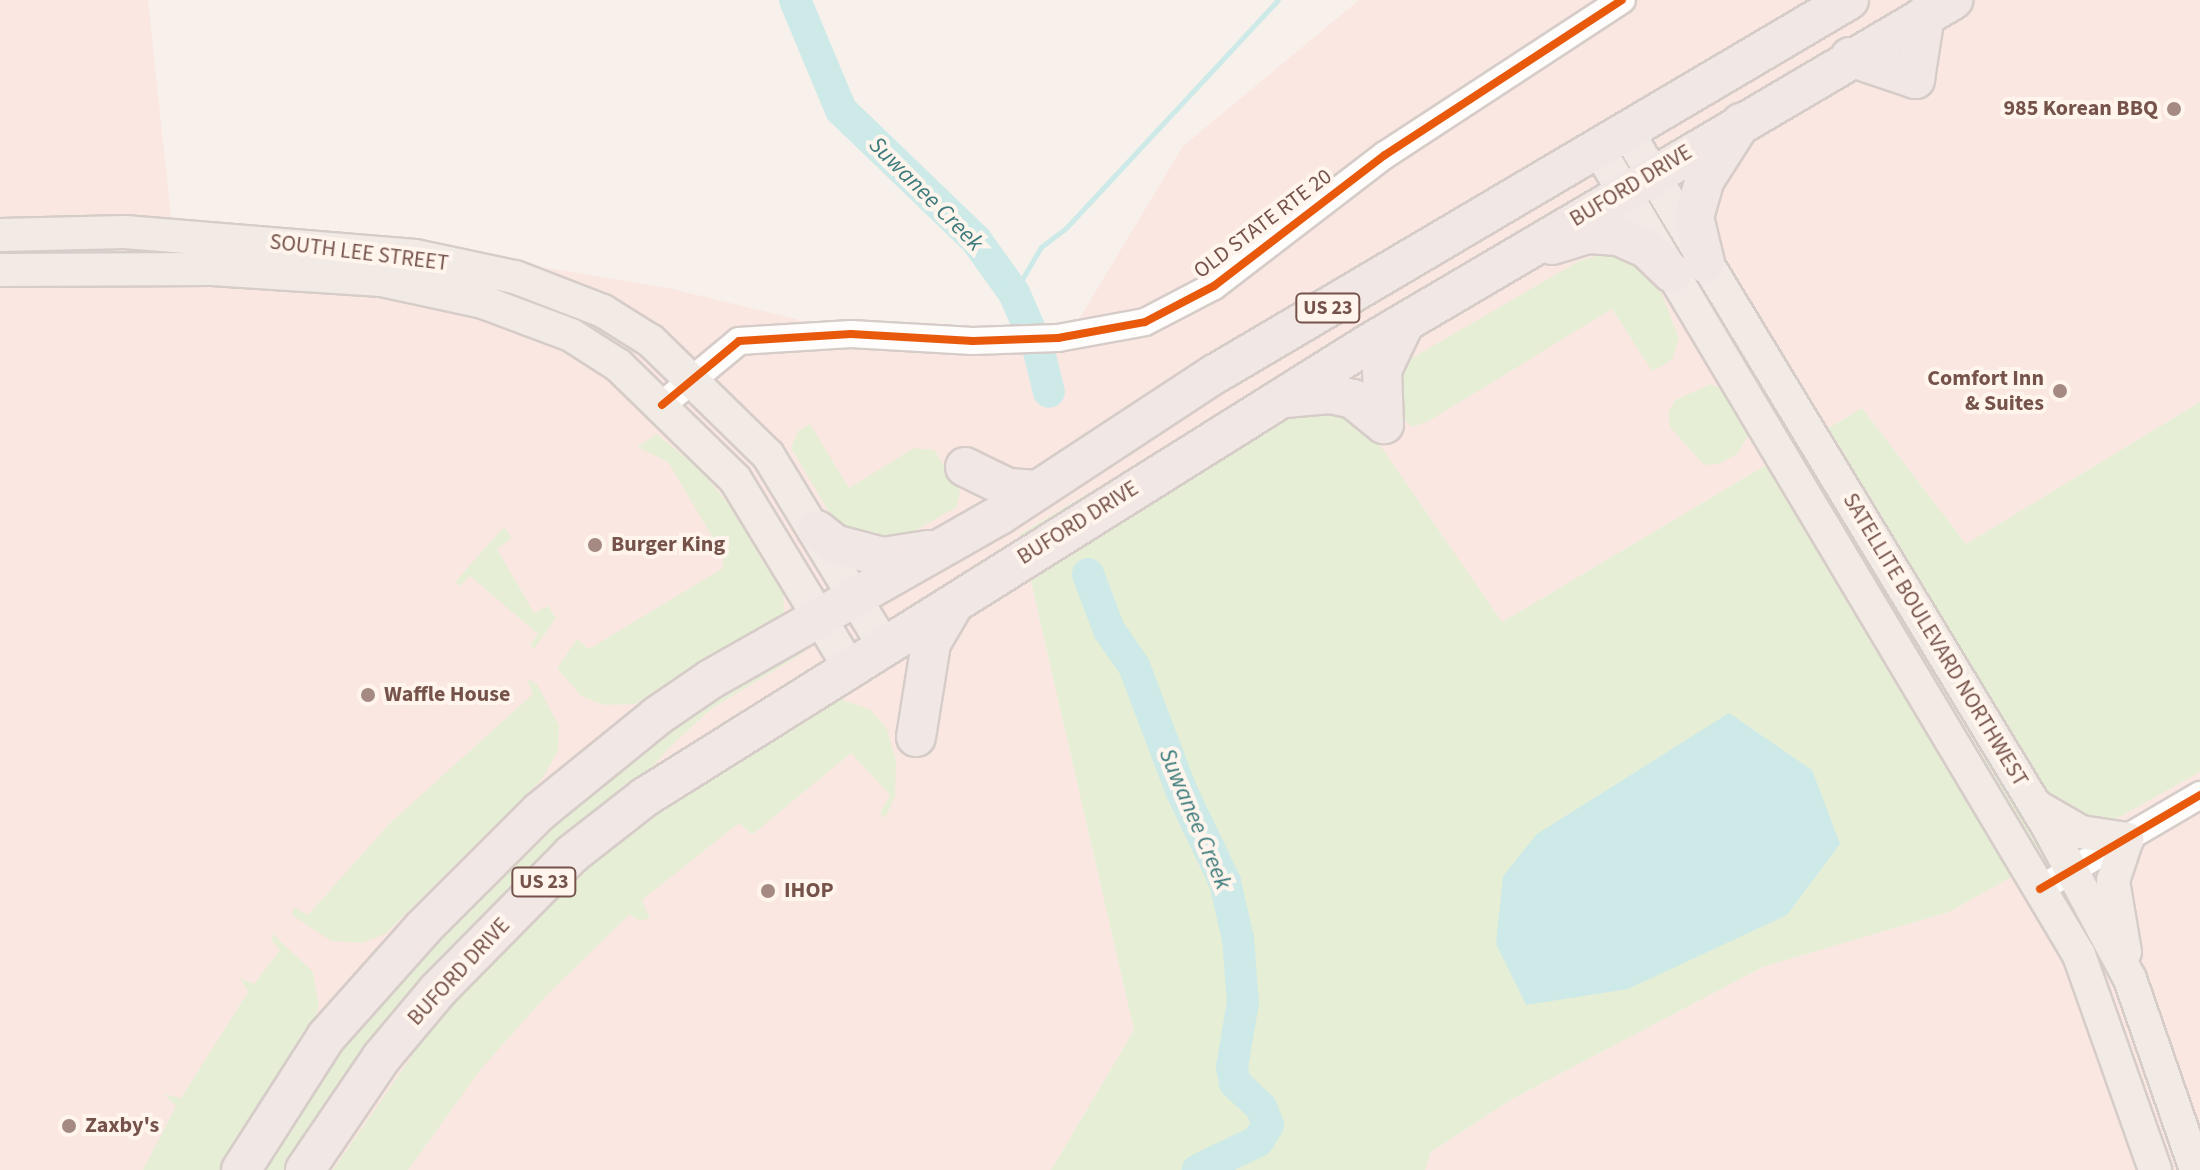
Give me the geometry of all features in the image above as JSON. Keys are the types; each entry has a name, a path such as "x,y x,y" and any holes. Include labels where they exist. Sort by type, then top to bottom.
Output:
{"highway":[{"name":"US 23","path":"241,1170 326,1037 423,928 539,812 700,686 819,622 952,543 1203,380 1614,142 1849,0"},
{"path":"1850,57 1915,79 1939,8"},
{"name":"BUFORD DRIVE","path":"305,1170 381,1058 429,1001 572,854 645,797 1278,399 1743,119 1939,8"},
{"path":"1515,255 1589,234 1618,236 1688,268 1696,208 1704,181 1743,119"},
{"path":"1278,399 1330,394 1353,399 1384,424 1382,370 1405,322"},
{"path":"817,530 834,544 883,557 952,543 969,496 965,467 1008,488 1034,490"},
{"path":"916,737 931,643 958,599"}],"main road":[{"name":"SATELLITE BOULEVARD NORTHWEST","path":"1614,142 2079,955 2155,1170"},
{"name":"SOUTH LEE STREET","path":"0,235 125,232 415,256 515,277 603,311 651,341 768,455 817,530 854,601 884,646"},
{"name":"SATELLITE BOULEVARD NORTHWEST","path":"1688,268 2034,804 2072,871 2130,979 2196,1170"},
{"name":"SOUTH LEE STREET","path":"0,270 212,269 382,280 483,302 571,335 618,365 735,479 780,547 819,622 850,668"},
{"path":"2034,804 2081,832 2127,839 2113,881 2130,979"}],"street":[{"name":"OLD STATE RTE 20","path":"662,405 694,382 739,341 851,334 973,341 1058,338 1145,322 1214,286 1385,155 1622,0"},
{"path":"2040,889 2200,795"}],"shaded area":[{"path":"0,0 148,0 176,263 406,244 668,288 923,350 1070,334 1183,146 1359,0 2200,0 2200,402 1966,544 1862,408 1502,622 1318,356 1020,534 1134,1030 1051,1170 0,1170"},
{"path":"2200,772 2200,1170 1425,1170 1431,1152 1512,1099 1763,967 1949,912"}],"green space":[{"path":"1607,253 1627,256 1658,284 1679,338 1673,358 1664,365 1652,371 1612,309 1429,421 1412,427 1394,410 1393,369 1579,261"},
{"path":"1318,355 1502,622 1862,408 1966,544 2200,402 2200,772 1949,912 1763,967 1512,1099 1431,1152 1425,1170 1051,1170 1134,1030 1020,534"},
{"path":"1711,384 1730,392 1749,435 1737,454 1719,464 1704,465 1670,427 1668,413 1675,400"},
{"path":"810,424 849,488 914,448 934,450 960,491 957,507 893,543 840,531 791,448 798,431"},
{"path":"657,434 698,468 751,530 783,583 784,614 779,623 727,646 636,704 604,705 581,696 557,668 577,639 589,649 723,568 723,555 668,462 637,447"},
{"path":"504,527 512,538 497,549 534,613 548,606 556,618 534,649 530,645 538,634 470,576 460,586 455,582"},
{"path":"804,646 805,652 711,709 669,748 293,1170 262,1170 366,1012 514,850 682,717"},
{"path":"527,679 537,684 559,726 558,751 542,779 385,934 362,943 331,941 292,915 294,907 308,915 390,823 533,694"},
{"path":"838,698 871,710 887,729 896,761 895,796 885,818 880,813 890,795 851,753 752,835 739,823 642,900 650,918 641,921 629,915 547,995 481,1069 408,1170 333,1170 429,1031 502,946 551,900 626,833 710,772"},
{"path":"273,934 313,972 319,1006 311,1029 222,1170 143,1170 176,1106 164,1094 181,1098 248,992 240,978 254,984 280,950 271,940"}],"water":[{"path":"1729,713 1812,770 1840,844 1787,915 1628,989 1526,1005 1496,944 1503,876 1537,834"}],"waterway":[{"name":"Suwanee Creek","path":"795,0 841,110 976,240 1014,293 1038,348 1049,392"},
{"path":"1014,293 1041,247 1066,228 1278,0"},
{"name":"Suwanee Creek","path":"1088,574 1109,630 1134,666 1181,790 1225,882 1238,939 1243,1002 1232,1067 1235,1083 1261,1107 1268,1125 1258,1141 1198,1170"}],"cycle path":[{"path":"662,405 739,341 851,334 973,341 1058,338 1145,322 1214,286 1385,155 1622,0"},
{"path":"2040,889 2200,795"}],"place":[{"name":"985 Korean BBQ","path":"2174,109"},
{"name":"Comfort Inn & Suites","path":"2060,391"},
{"name":"Burger King","path":"595,545"},
{"name":"Waffle House","path":"368,695"},
{"name":"IHOP","path":"768,891"},
{"name":"Zaxby's","path":"69,1126"}]}
